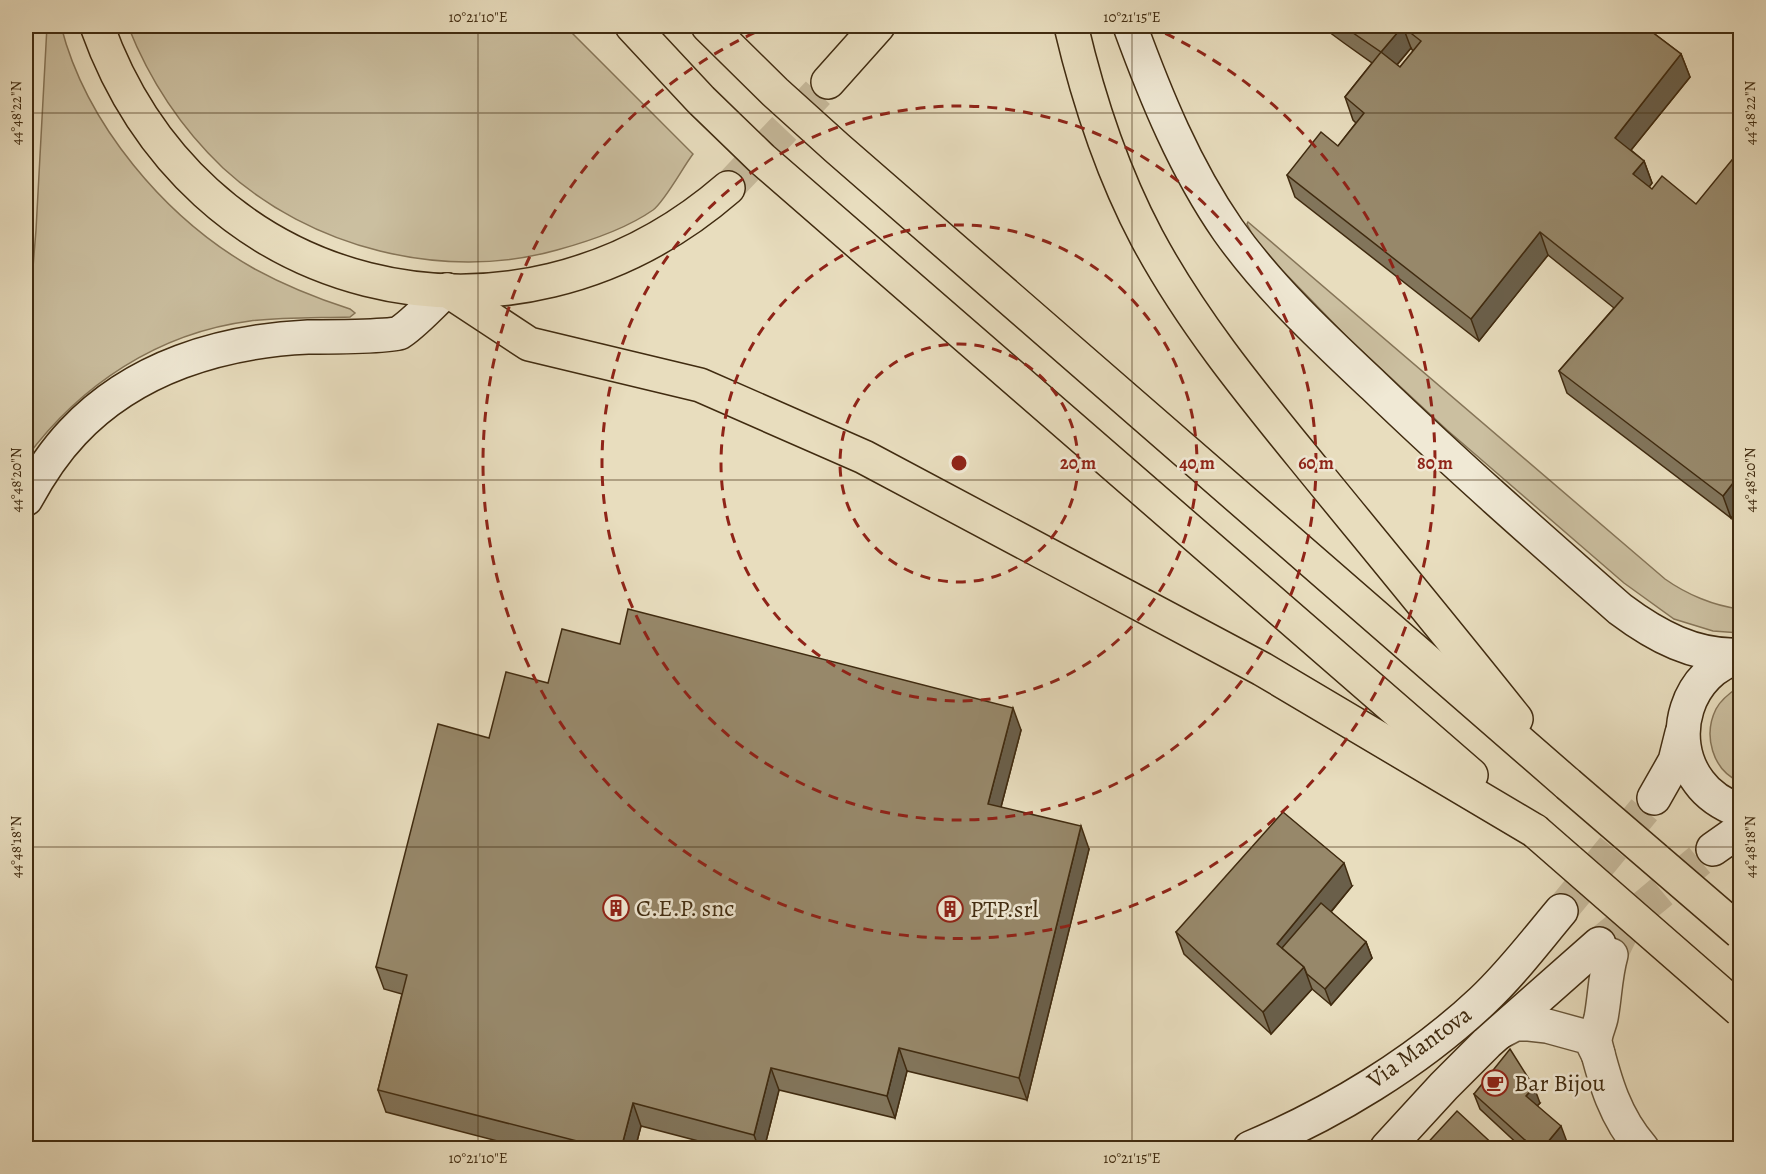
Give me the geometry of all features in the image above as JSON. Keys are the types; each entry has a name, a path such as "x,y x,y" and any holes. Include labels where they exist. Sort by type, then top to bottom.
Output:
{"main road":[{"path":"97,26 118,75 141,115 184,170 207,194 230,214 288,250 350,275 392,285 447,290 522,288 588,271 654,242 686,221 728,188"},
{"path":"632,26 730,129 795,189 1740,1010"},
{"path":"708,26 775,92 837,148 1740,932"},
{"path":"828,82 878,26"},
{"path":"1071,26 1087,84 1114,165 1146,237 1185,303 1241,380 1568,784"},
{"path":"1130,26 1166,116 1202,189 1242,248 1278,291 1396,408 1620,609 1650,630 1682,646 1716,655 1740,656"},
{"path":"26,499 42,470 73,431 93,412 140,380 193,357 251,342 306,337 397,334 447,290"},
{"path":"447,290 529,344 700,385 864,457 1262,669 1535,831"},
{"path":"1654,798 1675,761 1688,705 1702,681 1723,664 1740,656"},
{"path":"1682,732 1686,759 1699,783 1719,801 1740,811"},
{"path":"1713,849 1740,830"},
{"name":"Via Mantova","path":"1250,1149 1336,1105 1433,1042 1496,987 1561,911"},
{"name":"Via Mantova","path":"1387,1149 1421,1111 1500,1032 1605,950 1606,975 1601,1020 1595,1035 1598,1054"},
{"path":"1500,1032 1515,1024 1522,1024 1548,1026 1587,1038 1593,1043 1598,1054 1618,1116 1642,1149"}],"shaded area":[{"path":"47,26 61,26 73,62 89,98 133,165 189,223 253,268 288,286 350,309 355,313 350,317 287,318 216,327 153,350 96,386 71,407 26,458 26,354 36,230"},
{"path":"128,26 565,26 693,154 658,206 619,229 582,243 513,259 469,262 424,259 380,251 337,238 296,219 258,196 223,168 193,136 168,102 136,46"},
{"path":"1248,222 1665,579 1701,598 1740,609 1740,633 1713,631 1674,619 1624,583 1447,430 1348,338 1282,270 1253,236"},
{"path":"1740,686 1740,782 1730,776 1717,760 1710,740 1710,730 1718,705"}],"building":[{"path":"1343,26 1403,26 1381,52"},
{"path":"1644,26 1681,54 1615,138 1644,161 1633,174 1652,189 1662,176 1696,204 1740,150 1740,474 1723,496 1559,371 1623,298 1540,232 1471,319 1287,175 1321,132 1338,146 1364,113 1345,97 1381,52 1400,67 1421,41 1403,27"},
{"name":"C.E.P. snc","path":"628,609 1013,708 988,804 1081,826 1019,1078 899,1048 887,1096 771,1068 754,1135 633,1103 621,1149 608,1149 378,1090 407,975 376,967 438,724 489,738 506,672 548,683 562,629 620,644"},
{"path":"1283,812 1344,863 1277,944 1304,967 1263,1012 1176,932"},
{"path":"1321,903 1366,942 1325,989 1282,948"},
{"path":"1510,1049 1534,1087 1526,1096 1561,1126 1542,1149 1535,1149 1474,1094"},
{"path":"1457,1111 1498,1149 1422,1149"}],"tunnel":[{"path":"728,188 828,82"},
{"path":"1561,911 1654,798"},
{"path":"1599,944 1713,849"},
{"path":"1611,955 1623,930 1640,910"}],"place":[{"name":"C.E.P. snc","path":"616,908"},
{"name":"PTP.srl","path":"950,909"},
{"name":"Bar Bijou","path":"1495,1083"}]}
